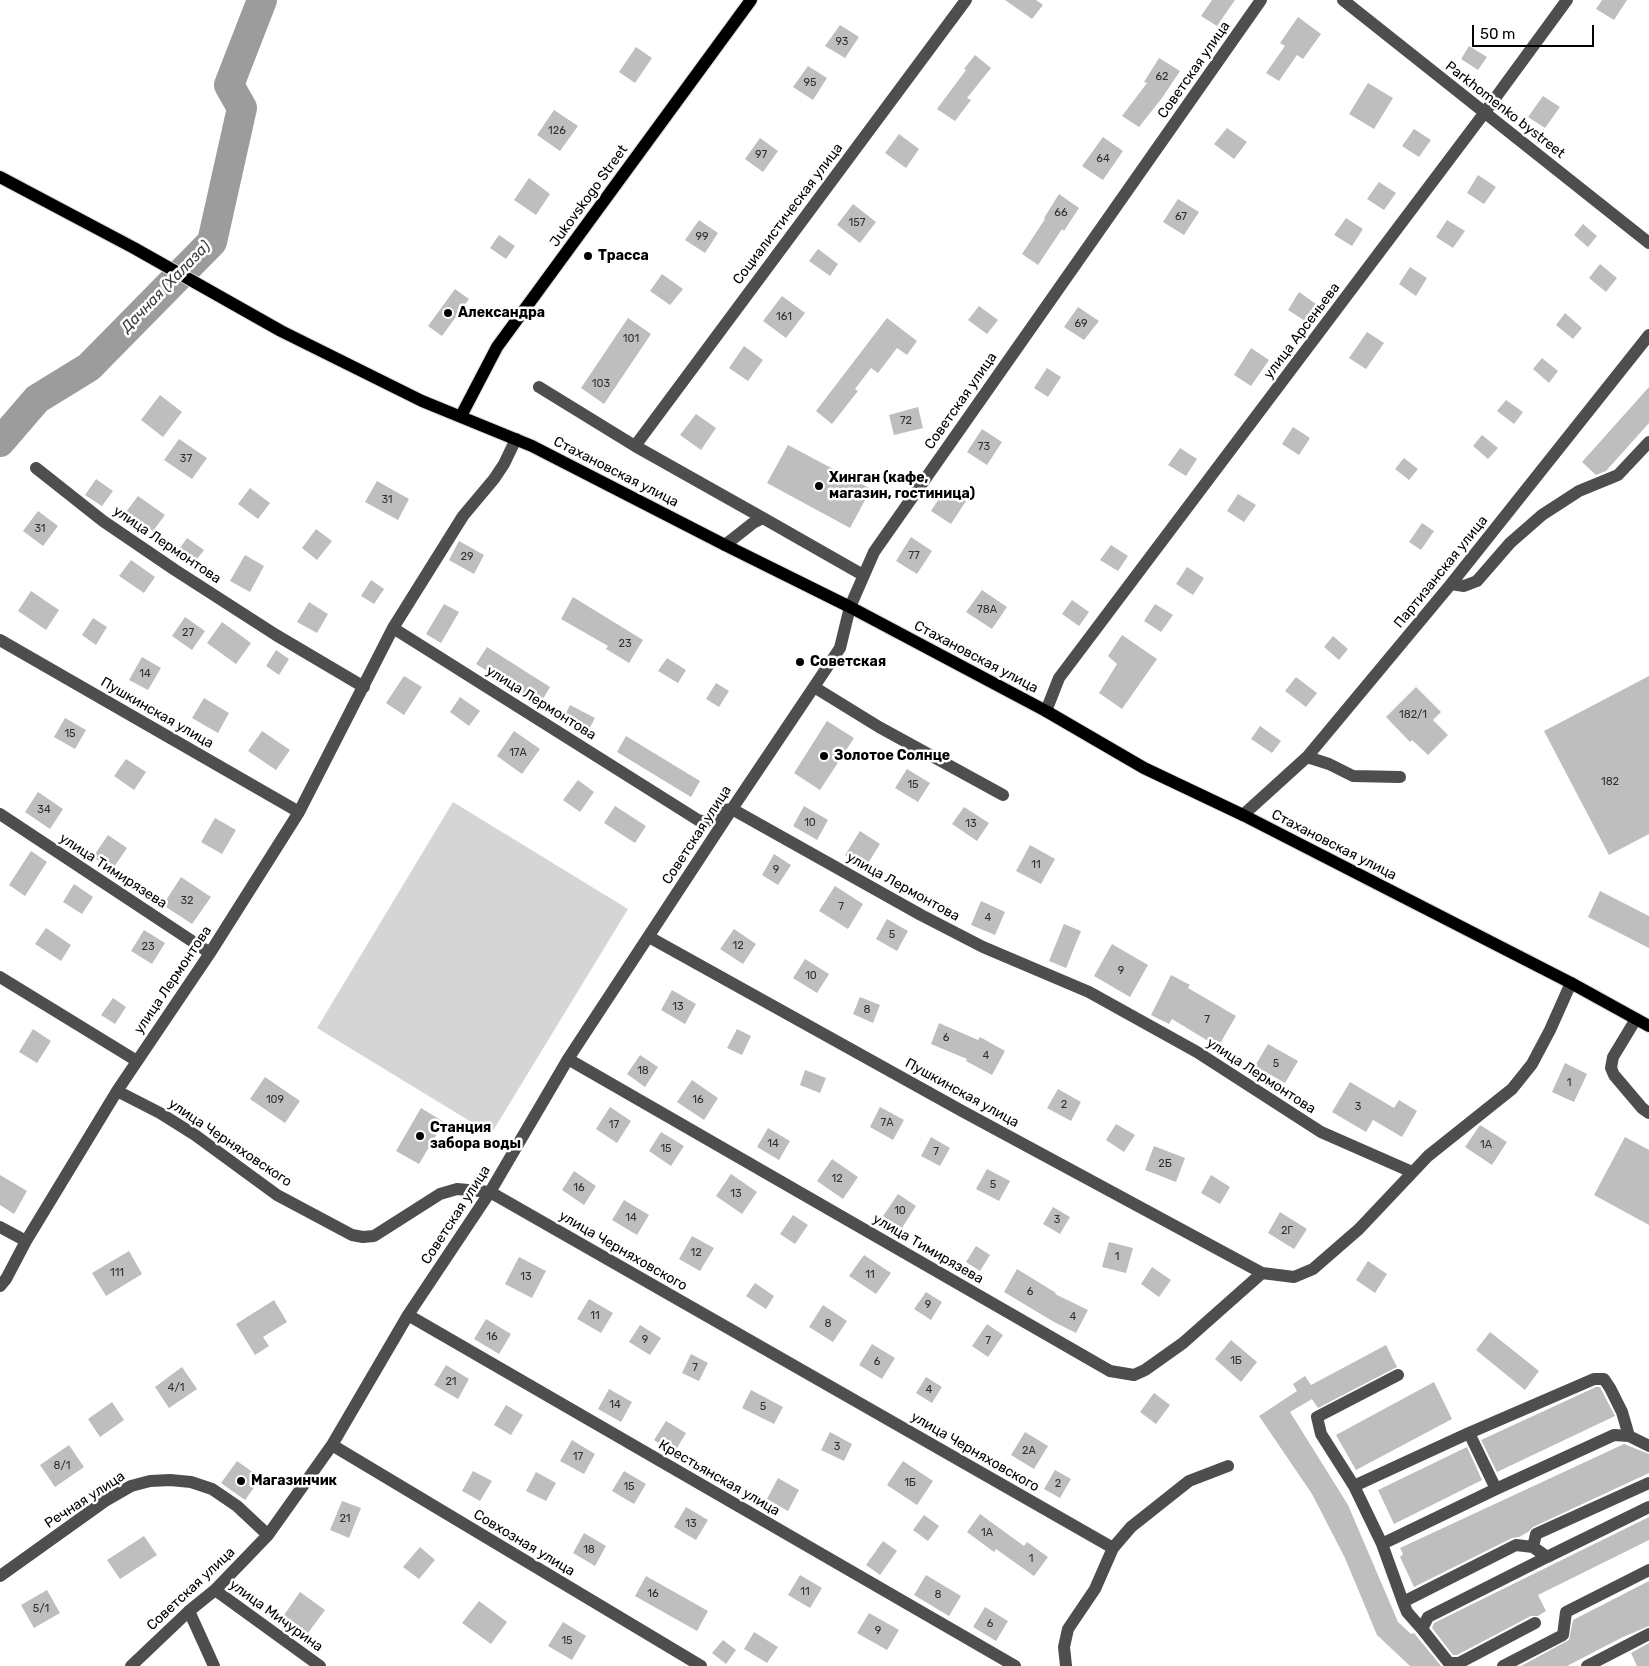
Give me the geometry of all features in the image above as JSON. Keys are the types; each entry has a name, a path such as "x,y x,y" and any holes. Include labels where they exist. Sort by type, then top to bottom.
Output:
{"main road":[{"name":"Jukovskogo Street","path":"461,416 497,347 751,0"},
{"name":"Стахановская улица","path":"0,177 134,248 281,331 422,401 516,439 850,607 1046,711 1144,768 1244,815 1571,983 1649,1026"}],"street":[{"name":"Социалистическая улица","path":"634,446 966,0"},
{"name":"Советская улица","path":"131,1666 215,1590 268,1535 332,1445 408,1315 490,1192 568,1059 840,648 850,607 863,575 880,544 1261,0"},
{"name":"Parkhomenko bystreet","path":"1342,0 1649,243"},
{"name":"улица Арсеньева","path":"1046,711 1059,678 1485,112 1567,0"},
{"name":"Партизанская улица","path":"1244,815 1306,757 1451,584 1649,335"},
{"path":"539,387 634,446 863,575"},
{"name":"улица Лермонтова","path":"0,1286 6,1279 26,1240 117,1091 210,952 298,812 393,628 463,516 504,464 516,439"},
{"path":"1451,584 1464,586 1477,580 1510,544 1542,515 1578,491 1618,475 1649,442"},
{"name":"улица Лермонтова","path":"36,468 103,521 175,570 276,635 364,686"},
{"path":"725,545 753,523 763,518"},
{"name":"улица Лермонтова","path":"393,628 698,820 706,822 723,810 732,809 974,942 1089,992 1197,1052 1321,1132 1412,1172"},
{"name":"Пушкинская улица","path":"0,640 298,812"},
{"path":"814,687 879,727 1003,794"},
{"path":"1306,757 1329,764 1353,776 1400,778"},
{"name":"улица Тимирязева","path":"0,814 210,952"},
{"name":"Пушкинская улица","path":"649,937 962,1111 1262,1272 1294,1277 1313,1269 1359,1230 1428,1156 1512,1089 1532,1064 1571,983"},
{"path":"0,977 137,1061"},
{"path":"1636,1019 1613,1057 1611,1068 1614,1075 1642,1108 1649,1112"},
{"name":"улица Тимирязева","path":"568,1059 1110,1371 1134,1375 1145,1370 1183,1343 1262,1272"},
{"name":"улица Черняховского","path":"117,1091 160,1113 195,1135 277,1195 352,1235 374,1236 440,1194 458,1189 490,1192 1113,1548"},
{"path":"0,1227 26,1240"},
{"name":"Крестьянская улица","path":"408,1315 1014,1666"},
{"path":"1398,1375 1317,1417 1321,1434 1354,1486 1382,1544 1406,1612 1449,1663 1460,1663 1535,1623"},
{"path":"1354,1486 1469,1433 1594,1379 1604,1379 1610,1388 1622,1412 1629,1436"},
{"path":"1469,1433 1496,1489"},
{"path":"1382,1544 1614,1435 1629,1436 1649,1446"},
{"name":"Совхозная улица","path":"332,1445 701,1666"},
{"path":"1066,1666 1064,1647 1068,1629 1095,1589 1113,1548 1131,1527 1189,1481 1228,1466"},
{"name":"Речная улица","path":"0,1576 105,1502 131,1486 150,1481 191,1482 212,1488 237,1506 268,1535"},
{"path":"1533,1547 1536,1534 1649,1483"},
{"path":"1422,1629 1428,1618 1649,1507"},
{"path":"1403,1602 1516,1545 1533,1547 1547,1557"},
{"path":"1502,1666 1563,1634 1566,1612 1649,1570"},
{"name":"улица Мичурина","path":"215,1590 320,1666"},
{"path":"189,1612 214,1666"},
{"path":"1587,1666 1649,1634"}],"shaded area":[{"path":"453,802 628,909 491,1134 317,1028"}],"building":[{"path":"1005,0 1036,0 1043,5 1032,19"},
{"path":"1212,0 1235,0 1217,26 1201,16"},
{"path":"1602,0 1627,0 1614,20 1596,9"},
{"path":"1298,17 1321,34 1303,59 1297,55 1279,81 1266,73 1285,46 1280,43"},
{"path":"840,25 859,37 845,58 825,46"},
{"path":"1469,46 1487,57 1478,70 1461,59"},
{"path":"636,47 652,58 635,83 619,72"},
{"path":"975,55 991,68 967,98 971,100 955,121 937,109"},
{"path":"1159,58 1180,71 1139,127 1122,116 1147,83 1144,82"},
{"path":"808,66 827,78 813,100 793,87"},
{"path":"1368,83 1393,98 1374,129 1349,114"},
{"path":"1543,96 1560,107 1545,128 1528,117"},
{"path":"554,110 578,126 560,151 537,135"},
{"path":"1227,128 1247,142 1234,159 1214,144"},
{"path":"1414,129 1431,140 1419,157 1402,146"},
{"path":"899,134 919,149 906,168 885,153"},
{"path":"1103,137 1123,151 1103,180 1082,166"},
{"path":"760,138 778,151 763,172 745,159"},
{"path":"1478,175 1496,187 1484,204 1467,193"},
{"path":"529,178 550,194 536,215 514,200"},
{"path":"1379,182 1396,193 1384,210 1367,199"},
{"path":"1059,194 1079,208 1064,231 1062,229 1038,265 1022,254"},
{"path":"1178,199 1199,212 1184,235 1163,222"},
{"path":"853,204 876,222 860,243 837,225"},
{"path":"1346,218 1363,229 1352,246 1334,235"},
{"path":"699,220 718,233 705,253 685,240"},
{"path":"1447,220 1465,231 1453,248 1436,237"},
{"path":"1583,224 1597,236 1588,247 1574,235"},
{"path":"499,235 515,246 506,259 490,248"},
{"path":"818,249 838,264 830,276 809,261"},
{"path":"1600,264 1617,278 1606,292 1589,278"},
{"path":"1410,267 1427,278 1416,296 1399,284"},
{"path":"662,274 683,289 670,305 650,291"},
{"name":"Александра","path":"455,289 469,299 442,336 428,326"},
{"path":"1299,292 1316,304 1305,321 1288,310"},
{"path":"782,296 805,313 786,338 763,321"},
{"path":"979,306 998,320 987,334 968,320"},
{"path":"1078,307 1099,321 1084,340 1064,327"},
{"path":"1565,313 1582,328 1573,339 1556,325"},
{"path":"628,318 651,334 604,404 581,388"},
{"path":"887,318 917,341 907,355 897,348 878,373 871,368 855,389 858,391 832,424 816,411"},
{"path":"1367,332 1384,343 1366,369 1349,358"},
{"path":"744,346 763,360 748,381 729,368"},
{"path":"1251,348 1269,360 1251,386 1234,375"},
{"path":"1542,358 1558,371 1549,383 1533,369"},
{"path":"1047,368 1061,377 1048,397 1034,388"},
{"path":"1649,387 1649,423 1606,471 1596,475 1582,462"},
{"path":"160,395 182,412 163,437 141,420"},
{"path":"1506,400 1523,412 1514,424 1497,411"},
{"path":"918,407 923,428 894,435 889,415"},
{"path":"696,414 716,428 701,450 680,435"},
{"path":"1293,427 1310,438 1299,455 1282,444"},
{"path":"982,429 1002,442 987,465 967,452"},
{"path":"1482,435 1498,448 1488,459 1473,446"},
{"path":"179,439 207,458 192,479 164,460"},
{"name":"Хинган (кафе, магазин, гостиница)","path":"788,445 871,489 850,528 767,483"},
{"path":"1180,448 1197,459 1186,476 1168,465"},
{"path":"1404,458 1418,469 1409,480 1395,469"},
{"path":"96,479 113,491 102,506 85,495"},
{"path":"377,481 409,499 398,520 365,502"},
{"path":"250,488 270,503 258,519 238,504"},
{"path":"946,488 966,501 951,524 931,511"},
{"path":"1238,494 1256,505 1244,522 1227,511"},
{"path":"138,496 165,515 153,531 126,512"},
{"path":"38,511 58,526 43,546 23,531"},
{"path":"1422,523 1434,531 1421,550 1409,542"},
{"path":"316,529 332,541 317,560 302,548"},
{"path":"911,537 932,551 917,574 896,561"},
{"path":"187,538 204,550 194,563 178,551"},
{"path":"459,541 484,555 474,574 449,560"},
{"path":"1111,545 1128,556 1118,571 1100,560"},
{"path":"245,555 264,566 250,592 230,581"},
{"path":"131,560 155,577 144,593 119,576"},
{"path":"1187,567 1204,578 1193,595 1176,584"},
{"path":"371,580 384,589 374,604 361,596"},
{"path":"982,590 1007,607 992,629 966,612"},
{"path":"31,591 59,610 46,630 18,611"},
{"path":"573,597 643,640 629,663 606,649 608,646 561,619"},
{"path":"1072,600 1089,612 1079,626 1062,614"},
{"path":"309,602 328,614 317,633 297,622"},
{"path":"444,604 459,612 441,643 426,634"},
{"path":"1155,604 1173,615 1161,632 1144,621"},
{"path":"185,617 205,631 192,650 172,636"},
{"path":"93,618 107,627 96,645 82,635"},
{"path":"222,622 251,643 236,664 207,643"},
{"path":"1122,635 1157,659 1122,709 1099,693 1117,664 1108,656"},
{"path":"1333,636 1348,649 1339,660 1324,647"},
{"path":"487,647 550,687 540,704 476,664"},
{"path":"276,650 289,659 279,675 266,666"},
{"path":"142,657 161,668 148,690 129,680"},
{"path":"667,658 686,670 678,683 658,671"},
{"path":"404,676 422,687 404,715 386,703"},
{"path":"1649,676 1649,834 1609,855 1544,731"},
{"path":"1296,677 1317,693 1306,707 1285,691"},
{"path":"716,683 729,691 719,707 706,699"},
{"path":"1416,687 1441,712 1433,720 1448,735 1428,755 1412,740 1410,742 1386,717"},
{"path":"460,697 480,711 469,726 450,712"},
{"path":"204,698 229,713 218,733 192,718"},
{"path":"570,705 595,718 588,731 563,719"},
{"path":"65,718 86,730 75,749 54,737"},
{"name":"Золотое Солнце","path":"827,721 854,738 820,790 794,773"},
{"path":"1260,726 1281,741 1272,753 1251,739"},
{"path":"262,731 290,750 276,770 248,751"},
{"path":"514,731 540,749 522,774 497,756"},
{"path":"626,736 700,781 691,797 617,752"},
{"path":"126,759 146,772 134,790 114,776"},
{"path":"907,769 930,783 918,802 895,788"},
{"path":"578,780 594,792 580,812 563,800"},
{"path":"38,792 63,809 50,829 25,812"},
{"path":"615,806 646,826 635,843 604,823"},
{"path":"804,806 828,820 817,840 793,826"},
{"path":"964,807 989,823 977,841 952,824"},
{"path":"215,818 236,830 222,854 201,842"},
{"path":"860,831 880,844 865,868 845,855"},
{"path":"108,835 127,848 112,870 93,857"},
{"path":"1030,845 1055,859 1041,884 1016,871"},
{"path":"31,851 47,862 25,896 9,885"},
{"path":"774,854 791,865 778,885 762,875"},
{"path":"181,877 211,897 192,924 163,905"},
{"path":"74,884 93,897 82,914 63,902"},
{"path":"835,886 863,904 848,929 819,911"},
{"path":"1600,891 1649,916 1649,948 1588,917"},
{"path":"981,901 1005,912 995,935 971,925"},
{"path":"887,919 908,931 897,951 876,939"},
{"path":"1064,924 1081,931 1066,968 1049,961"},
{"path":"46,928 71,945 61,961 35,944"},
{"path":"734,929 756,944 743,964 720,949"},
{"path":"144,930 165,943 152,964 131,951"},
{"path":"1112,944 1148,965 1130,997 1094,976"},
{"path":"805,959 829,974 817,993 793,978"},
{"path":"1171,975 1190,985 1188,988 1236,1016 1218,1047 1172,1019 1169,1024 1151,1015"},
{"path":"672,990 696,1004 685,1024 661,1010"},
{"path":"860,997 880,1005 873,1023 853,1014"},
{"path":"113,998 126,1007 115,1024 101,1015"},
{"path":"939,1023 978,1040 980,1037 1005,1051 992,1075 966,1061 967,1059 931,1044"},
{"path":"33,1029 51,1041 37,1063 19,1052"},
{"path":"737,1029 751,1036 742,1055 727,1048"},
{"path":"1268,1044 1298,1061 1285,1083 1255,1066"},
{"path":"640,1055 658,1067 645,1087 627,1074"},
{"path":"1565,1063 1587,1074 1574,1102 1552,1092"},
{"path":"805,1070 826,1078 820,1093 800,1085"},
{"path":"265,1077 300,1101 285,1123 250,1099"},
{"path":"692,1080 718,1098 704,1120 677,1102"},
{"path":"1350,1082 1394,1108 1399,1100 1417,1111 1402,1137 1373,1120 1366,1132 1332,1112"},
{"path":"1058,1089 1081,1102 1071,1121 1047,1108"},
{"path":"610,1107 631,1121 617,1143 596,1129"},
{"path":"880,1107 904,1120 893,1140 870,1127"},
{"name":"Станция забора воды","path":"421,1108 444,1122 419,1164 396,1151"},
{"path":"1116,1124 1135,1135 1124,1152 1106,1140"},
{"path":"1480,1125 1507,1142 1492,1165 1465,1147"},
{"path":"768,1128 790,1141 779,1160 757,1147"},
{"path":"661,1132 684,1146 671,1166 649,1151"},
{"path":"931,1137 950,1148 940,1166 921,1156"},
{"path":"1625,1137 1649,1150 1649,1225 1594,1195"},
{"path":"1154,1146 1185,1158 1176,1182 1145,1170"},
{"path":"832,1159 858,1177 843,1199 817,1181"},
{"path":"987,1169 1010,1181 999,1201 976,1189"},
{"path":"574,1171 596,1186 584,1205 562,1190"},
{"path":"731,1174 757,1192 742,1214 716,1196"},
{"path":"0,1175 27,1191 14,1214 0,1205"},
{"path":"1211,1175 1230,1187 1220,1204 1201,1193"},
{"path":"898,1194 916,1206 902,1228 883,1216"},
{"path":"624,1200 649,1215 637,1235 612,1220"},
{"path":"1053,1207 1070,1217 1060,1234 1043,1224"},
{"path":"1280,1212 1307,1229 1294,1249 1268,1233"},
{"path":"793,1215 808,1225 795,1244 780,1234"},
{"path":"692,1236 714,1248 700,1271 679,1259"},
{"path":"1109,1242 1133,1248 1126,1273 1102,1267"},
{"path":"976,1246 990,1255 980,1271 966,1262"},
{"path":"129,1251 142,1274 106,1296 92,1273"},
{"path":"864,1255 891,1273 876,1294 849,1276"},
{"path":"519,1257 546,1271 532,1298 505,1284"},
{"path":"1368,1261 1387,1274 1375,1293 1356,1280"},
{"path":"1152,1267 1171,1280 1159,1297 1141,1284"},
{"path":"1017,1269 1055,1294 1088,1310 1076,1333 1004,1292"},
{"path":"755,1283 774,1296 766,1309 746,1296"},
{"path":"926,1292 942,1302 931,1320 914,1309"},
{"path":"589,1299 613,1313 601,1333 577,1319"},
{"path":"274,1300 287,1322 263,1337 269,1346 255,1355 236,1324"},
{"path":"823,1305 847,1321 833,1342 809,1327"},
{"path":"486,1319 511,1334 499,1354 474,1339"},
{"path":"987,1324 1003,1335 988,1357 972,1346"},
{"path":"640,1325 661,1338 650,1355 629,1342"},
{"path":"1490,1332 1539,1371 1525,1390 1476,1350"},
{"path":"1231,1340 1257,1362 1241,1382 1215,1359"},
{"path":"872,1344 895,1358 882,1379 859,1365"},
{"path":"1386,1345 1397,1367 1318,1408 1312,1399 1290,1412 1348,1505 1398,1622 1411,1634 1414,1633 1441,1666 1410,1666 1377,1635 1345,1558 1312,1494 1259,1416 1297,1391 1293,1384 1305,1376 1311,1385"},
{"path":"691,1354 708,1363 699,1381 682,1373"},
{"path":"446,1365 469,1379 458,1399 434,1385"},
{"path":"182,1367 197,1389 169,1408 155,1387"},
{"path":"926,1377 942,1387 932,1403 916,1393"},
{"path":"1434,1382 1452,1419 1356,1470 1336,1435"},
{"path":"1596,1387 1600,1387 1615,1416 1497,1472 1481,1440"},
{"path":"609,1389 632,1402 621,1422 598,1409"},
{"path":"751,1390 783,1407 774,1424 742,1408"},
{"path":"1154,1393 1170,1405 1156,1424 1140,1412"},
{"path":"112,1402 124,1420 100,1437 88,1419"},
{"path":"506,1405 523,1415 511,1435 494,1425"},
{"path":"666,1421 686,1433 674,1453 654,1440"},
{"path":"830,1432 852,1444 844,1461 821,1450"},
{"path":"1025,1432 1048,1446 1034,1469 1011,1455"},
{"path":"572,1440 595,1454 584,1474 560,1461"},
{"path":"1624,1444 1649,1454 1649,1473 1533,1527 1519,1537 1512,1538 1414,1587 1400,1557 1403,1554 1400,1548"},
{"path":"69,1445 84,1467 55,1487 40,1465"},
{"path":"1467,1447 1482,1480 1394,1524 1378,1490"},
{"name":"Магазинчик","path":"237,1461 261,1478 245,1500 221,1483"},
{"path":"903,1461 933,1481 917,1505 887,1485"},
{"path":"1055,1470 1071,1479 1060,1498 1044,1489"},
{"path":"473,1471 492,1481 480,1501 462,1491"},
{"path":"624,1471 646,1484 634,1504 612,1491"},
{"path":"536,1472 556,1483 546,1501 526,1491"},
{"path":"778,1478 799,1490 788,1511 767,1499"},
{"path":"342,1501 361,1508 349,1538 330,1530"},
{"path":"686,1507 708,1520 696,1540 674,1527"},
{"path":"980,1514 1024,1546 1027,1542 1048,1557 1034,1576 996,1549 994,1552 967,1532"},
{"path":"924,1515 939,1526 928,1541 913,1530"},
{"path":"1649,1517 1649,1540 1538,1595 1546,1611 1538,1616 1531,1616 1457,1655 1453,1655 1432,1628 1434,1623"},
{"path":"584,1533 606,1546 595,1566 573,1553"},
{"path":"144,1536 157,1555 120,1579 107,1560"},
{"path":"883,1541 897,1551 880,1575 866,1565"},
{"path":"420,1547 435,1560 419,1579 403,1567"},
{"path":"800,1575 822,1588 810,1608 788,1595"},
{"path":"926,1575 961,1596 949,1616 914,1595"},
{"path":"646,1576 708,1611 697,1631 635,1596"},
{"path":"1649,1581 1649,1626 1623,1637 1567,1666 1521,1666 1569,1640 1573,1620"},
{"path":"47,1590 60,1613 34,1628 21,1605"},
{"path":"300,1592 325,1610 308,1633 284,1615"},
{"path":"479,1601 507,1622 491,1644 462,1623"},
{"path":"985,1607 1008,1621 996,1641 973,1627"},
{"path":"869,1613 899,1630 887,1650 857,1633"},
{"path":"563,1622 586,1636 572,1660 548,1646"},
{"path":"754,1632 778,1647 767,1663 744,1649"},
{"path":"723,1640 736,1650 726,1664 712,1653"},
{"path":"1649,1643 1649,1666 1637,1666 1631,1653"}],"waterway":[{"name":"Дачная (Халаза)","path":"0,442 37,399 89,367 212,242 242,108 229,85 262,0"}],"place":[{"name":"Трасса","path":"588,256"},
{"name":"Александра","path":"448,313"},
{"name":"Хинган (кафе, магазин, гостиница)","path":"819,486"},
{"name":"Советская","path":"800,662"},
{"name":"Золотое Солнце","path":"824,756"},
{"name":"Станция забора воды","path":"420,1136"},
{"name":"Магазинчик","path":"241,1481"}]}
